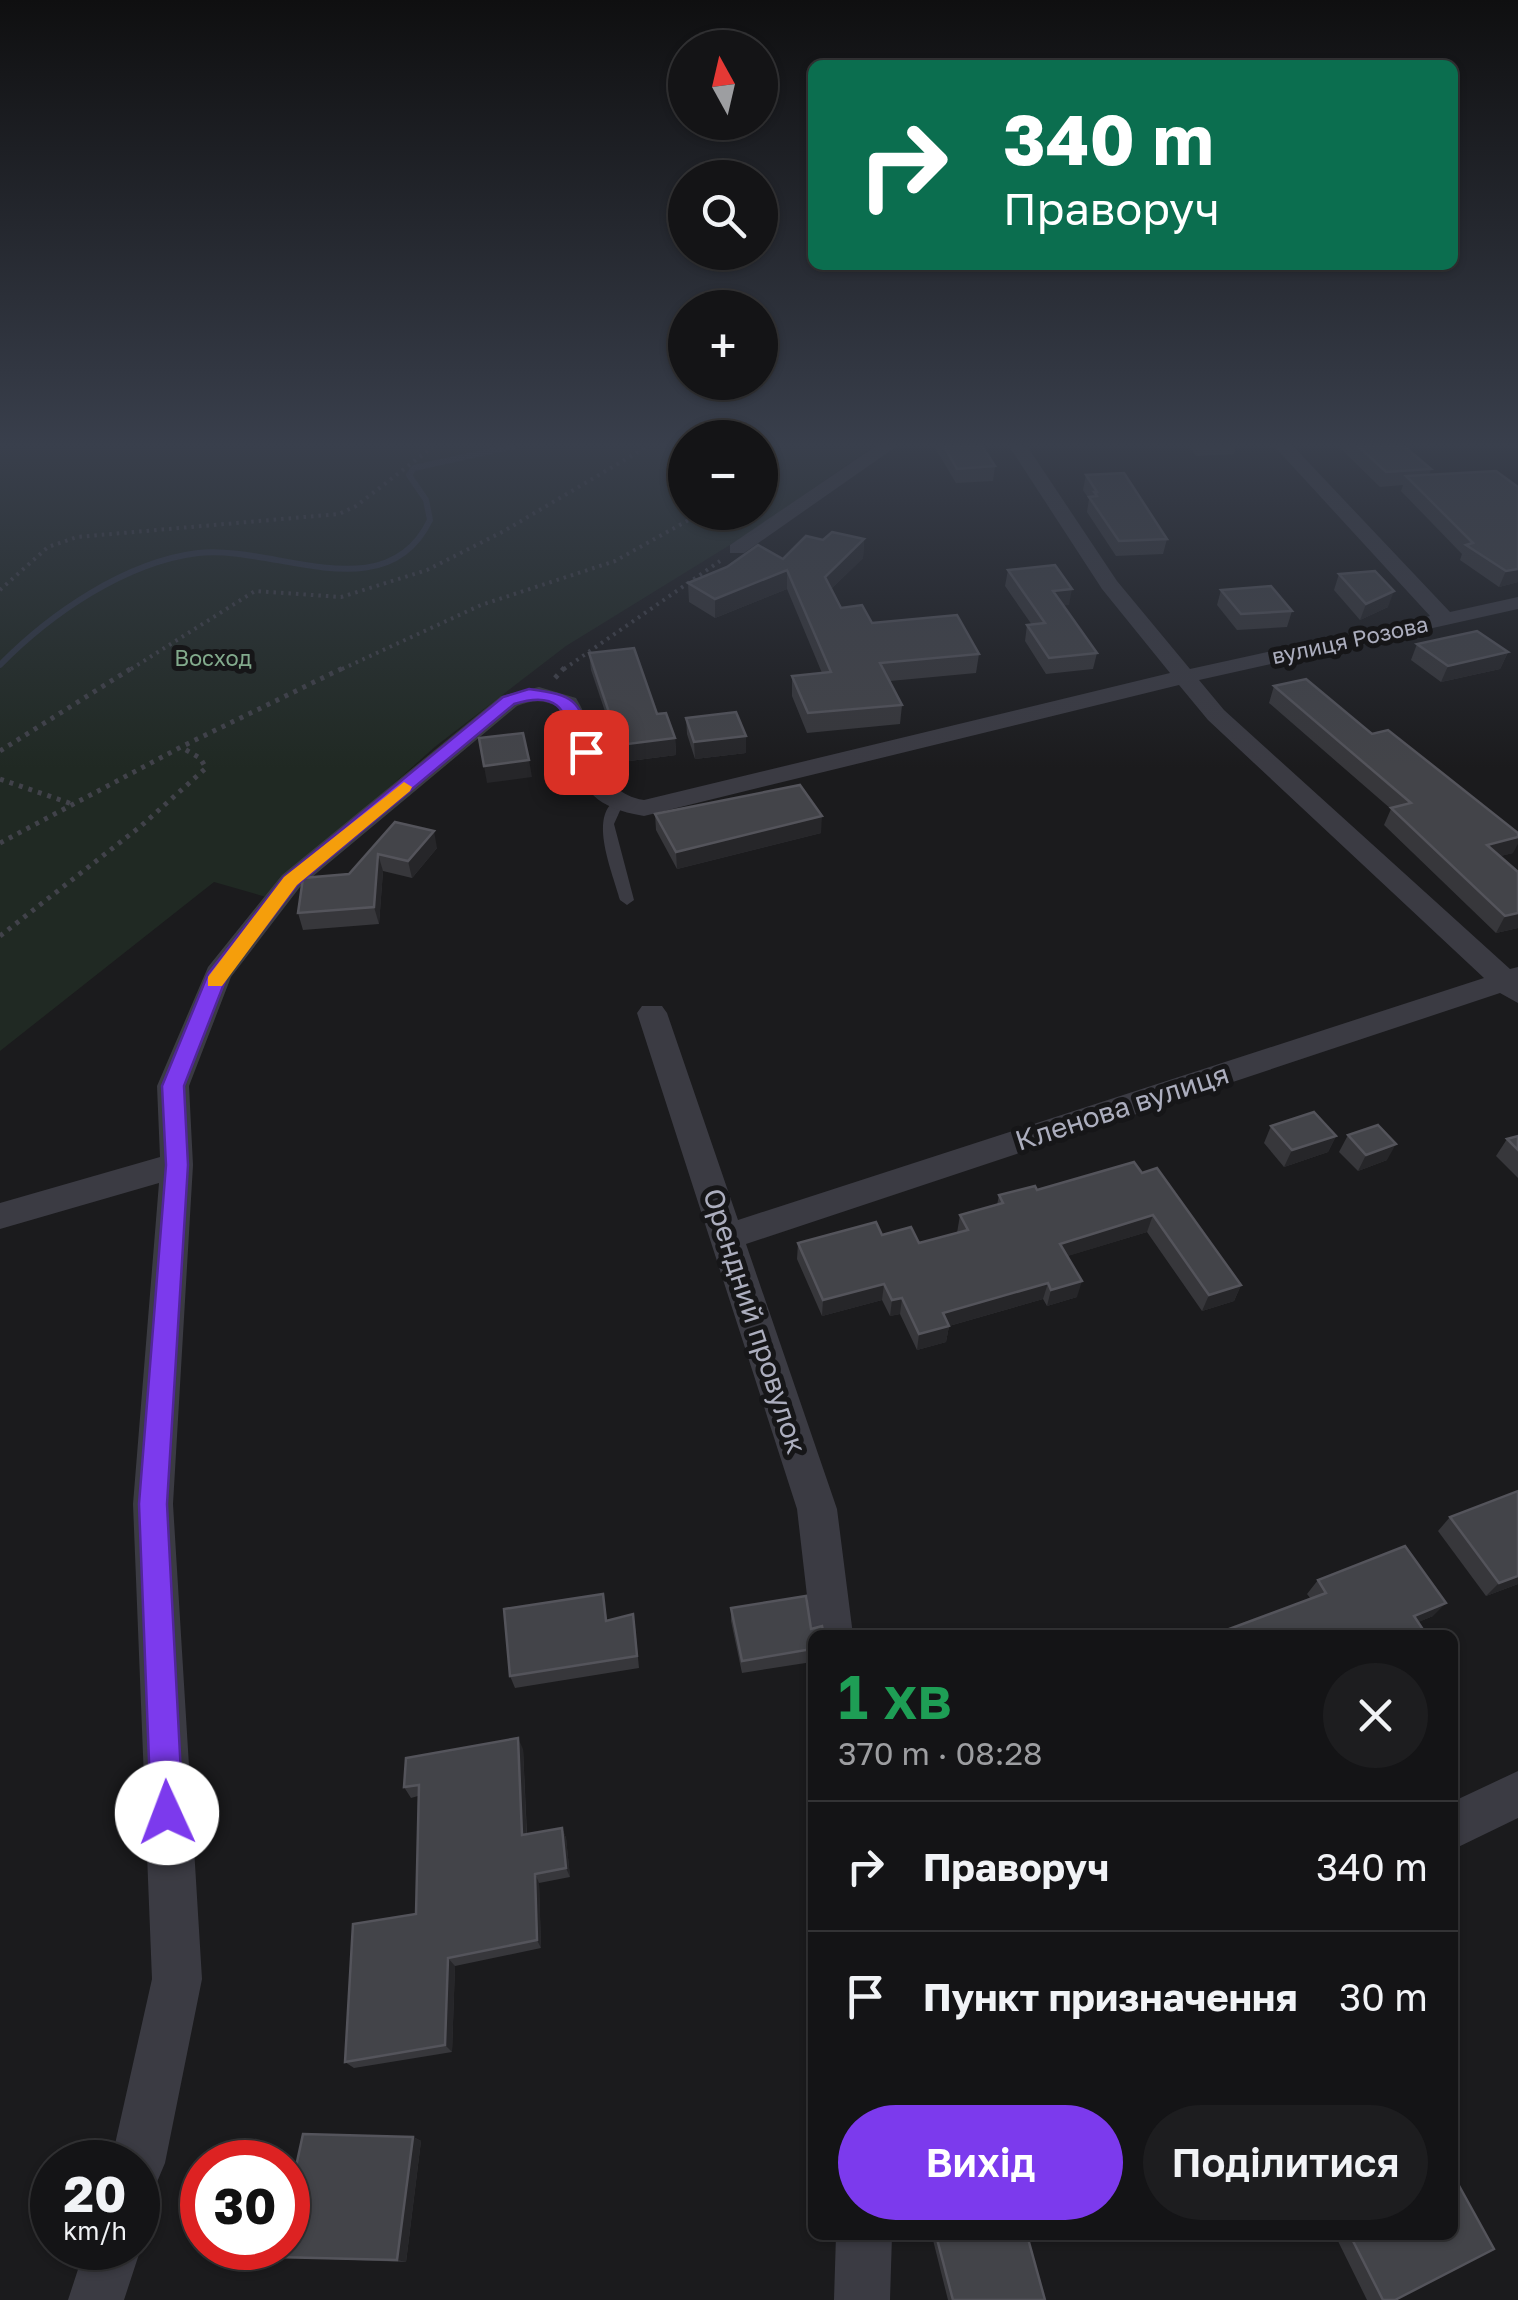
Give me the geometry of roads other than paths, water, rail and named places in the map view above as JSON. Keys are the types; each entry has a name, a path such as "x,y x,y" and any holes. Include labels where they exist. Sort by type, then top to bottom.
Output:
{"street":[{"path":"1088,553 1182,678 1216,715 1514,984"},
{"path":"1384,553 1445,619"},
{"name":"вулиця Розова","path":"616,804 659,806 1182,678 1518,603"},
{"path":"143,2140 177,1979 153,1504 177,1165 173,1086 218,974 291,881 509,701 541,694 568,703 598,790 616,804"},
{"name":"Кленова вулиця","path":"727,1237 1514,984"},
{"name":"Орендний провулок","path":"652,1013 817,1509 831,1630"},
{"path":"0,1216 177,1165"},
{"path":"1458,1824 1518,1794"},
{"path":"862,2300 864,2240"},
{"path":"96,2300 106,2270"}],"lane":[{"path":"616,804 608,824 627,900"}],"waterway":[{"path":"0,665 42,627 90,593 143,567 196,553"},
{"path":"230,553 326,568 386,563 400,553"}],"park label":[{"name":"Восход","path":"213,658"}]}
